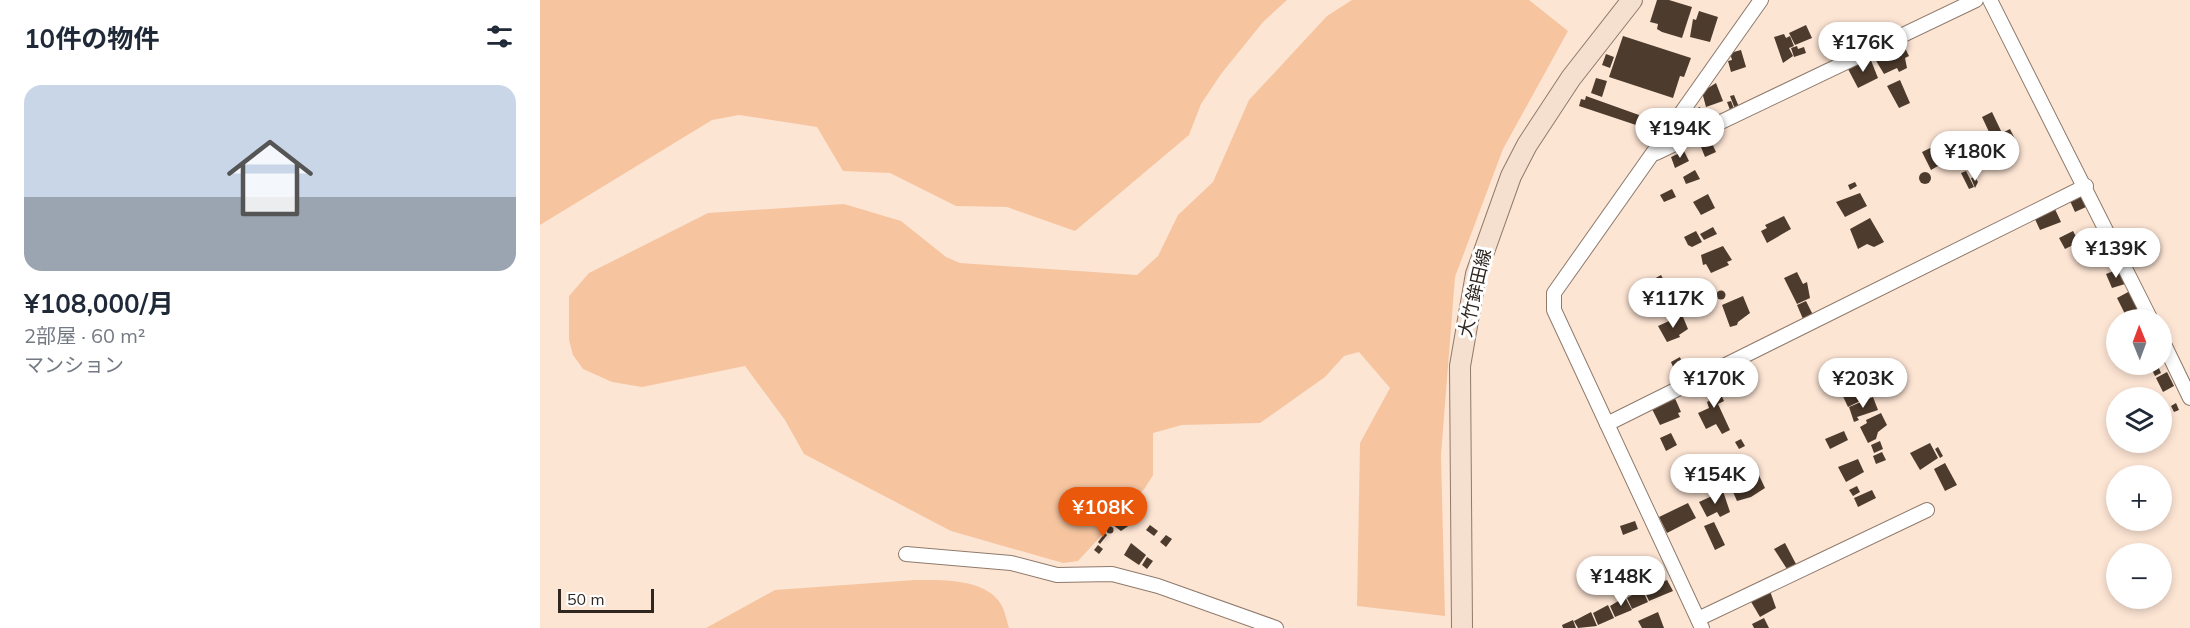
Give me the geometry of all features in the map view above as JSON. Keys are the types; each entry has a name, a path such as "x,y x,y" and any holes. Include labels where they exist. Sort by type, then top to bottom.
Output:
{"main road":[{"name":"大竹鉾田線","path":"1462,628 1460,366 1476,274 1499,207 1527,144 1571,78 1632,0"}],"street":[{"path":"1761,0 1554,293 1554,310 1700,623 1928,510"},
{"path":"1654,154 1976,0"},
{"path":"1990,0 2086,186 2146,309"},
{"path":"1607,424 2086,186"},
{"path":"2172,361 2190,398"},
{"path":"906,554 1011,563 1057,575 1112,574 1158,586 1276,628"}],"shaded area":[{"path":"540,0 1287,0 1263,22 1221,74 1201,104 1189,135 1075,231 1007,207 956,206 890,173 843,171 817,127 739,115 712,120 540,225"},
{"path":"1352,0 1529,0 1568,31 1503,149 1455,277 1441,455 1445,616 1357,606 1360,443 1390,388 1359,352 1344,356 1325,377 1260,423 1182,425 1153,433 1153,475 1145,488 1078,561 1063,563 951,531 804,454 785,420 745,366 642,387 612,382 583,369 573,355 569,340 569,296 589,273 708,213 844,204 901,221 946,257 960,263 1137,275 1158,256 1178,215 1213,182 1249,100 1327,16"},
{"path":"915,580 963,582 986,590 1002,606 1009,628 706,628 775,590"}],"building":[{"path":"1657,0 1669,0 1692,7 1682,38 1662,32 1657,29 1658,24 1650,22"},
{"path":"1699,11 1718,17 1710,42 1690,37 1693,19 1696,20"},
{"path":"1806,25 1812,38 1795,45 1789,33"},
{"path":"1784,34 1786,38 1790,36 1794,46 1789,48 1793,56 1783,63 1774,37"},
{"path":"1623,36 1691,58 1684,77 1680,76 1673,98 1609,77"},
{"path":"1898,42 1899,45 1903,44 1909,56 1905,58 1907,68 1899,72 1897,68 1884,74 1872,54"},
{"path":"1797,46 1798,49 1804,47 1806,53 1794,57 1791,48"},
{"path":"1741,50 1746,67 1731,72 1728,61 1732,60 1730,53"},
{"path":"1606,54 1614,57 1610,68 1602,65"},
{"path":"1870,58 1878,78 1858,88 1848,69"},
{"path":"1596,78 1607,81 1602,97 1591,93"},
{"path":"1900,80 1910,103 1899,108 1887,86"},
{"path":"1716,83 1723,101 1706,107 1702,92"},
{"path":"1734,95 1739,107 1735,109 1730,96"},
{"path":"1586,96 1639,115 1636,125 1579,106 1581,99 1585,100"},
{"path":"1731,101 1734,109 1730,110 1727,102"},
{"path":"1700,107 1705,123 1695,126 1690,111"},
{"path":"1992,112 2002,133 2010,129 2017,143 2013,145 2018,155 2005,166 1982,117"},
{"path":"1979,132 1987,149 1986,154 1967,162 1958,142"},
{"path":"1709,137 1716,152 1705,157 1699,142"},
{"path":"1949,139 1957,155 1931,170 1922,152"},
{"path":"1684,151 1689,161 1675,168 1671,157"},
{"path":"1695,170 1700,179 1686,184 1683,177"},
{"path":"1966,171 1974,187 1969,189 1961,173"},
{"path":"1927,172 1930,173 1930,183 1923,184 1920,183 1919,176 1920,173"},
{"path":"1975,177 1978,182 1975,188 1971,178"},
{"path":"1855,182 1857,186 1850,190 1848,185"},
{"path":"1672,189 1676,197 1664,202 1660,195"},
{"path":"1860,193 1867,206 1845,217 1836,202"},
{"path":"1708,194 1715,208 1701,215 1693,202"},
{"path":"2081,196 2086,207 2075,212 2070,201"},
{"path":"2054,207 2061,222 2040,230 2034,217"},
{"path":"1784,216 1791,229 1767,243 1761,231 1767,228 1765,225"},
{"path":"1870,218 1884,242 1874,247 1867,244 1858,249 1850,229"},
{"path":"1713,227 1717,234 1704,240 1700,234"},
{"path":"1696,231 1702,242 1692,247 1688,245 1684,237"},
{"path":"2073,231 2079,242 2065,249 2059,238"},
{"path":"1723,246 1732,260 1727,262 1729,265 1711,273 1706,264 1703,265 1701,255"},
{"path":"2119,269 2125,284 2112,288 2106,274"},
{"path":"1797,272 1803,284 1807,282 1810,298 1797,304 1784,278"},
{"path":"1661,275 1666,284 1654,291 1659,299 1653,303 1648,295 1641,298 1636,289"},
{"path":"1721,290 1726,295 1721,300 1716,295"},
{"path":"2130,291 2139,309 2122,309 2117,298"},
{"path":"1743,296 1750,313 1737,325 1730,327 1722,305"},
{"path":"1806,301 1813,315 1803,319 1797,305"},
{"path":"1683,317 1688,329 1679,335 1680,337 1667,342 1658,326"},
{"path":"1680,357 1682,363 1673,367 1671,362"},
{"path":"2168,375 2174,386 2160,387 2156,378"},
{"path":"1714,380 1724,401 1718,404 1730,430 1722,434 1716,424 1706,429 1698,413 1709,408 1707,402 1709,401 1702,386"},
{"path":"1851,385 1860,401 1848,407 1840,390"},
{"path":"1674,396 1681,412 1678,413 1680,417 1660,425 1651,407"},
{"path":"1873,397 1878,410 1857,417 1859,420 1854,422 1849,407"},
{"path":"2176,403 2179,410 2174,412 2172,405"},
{"path":"1881,413 1887,425 1878,432 1876,439 1868,443 1860,427 1867,423 1866,420"},
{"path":"1844,431 1848,440 1830,449 1825,439"},
{"path":"1671,433 1677,445 1666,451 1660,438"},
{"path":"1741,439 1745,446 1739,449 1735,442"},
{"path":"1880,441 1883,449 1874,453 1871,445"},
{"path":"1930,443 1938,458 1920,470 1910,453"},
{"path":"1938,447 1943,456 1940,458 1935,449"},
{"path":"1882,452 1886,460 1876,464 1873,456"},
{"path":"1858,459 1864,472 1846,482 1838,467"},
{"path":"1945,463 1957,485 1945,491 1934,469"},
{"path":"1756,469 1765,488 1751,497 1737,501 1730,485"},
{"path":"1857,486 1860,492 1853,496 1849,490"},
{"path":"1872,490 1876,498 1858,507 1854,498"},
{"path":"1723,491 1730,512 1720,517 1717,512 1707,517 1699,502"},
{"path":"1128,503 1140,518 1121,531 1113,525"},
{"path":"1688,503 1696,518 1667,533 1659,517"},
{"path":"1635,521 1638,529 1623,535 1620,526"},
{"path":"1714,522 1725,545 1715,550 1704,526"},
{"path":"1150,525 1158,531 1154,536 1146,530"},
{"path":"1110,527 1113,530 1110,533 1107,530"},
{"path":"1105,533 1107,535 1100,544 1098,542"},
{"path":"1166,535 1172,539 1166,547 1160,542"},
{"path":"1131,543 1146,555 1139,565 1124,555"},
{"path":"1785,543 1796,564 1787,569 1774,549"},
{"path":"1098,545 1103,549 1099,554 1094,550"},
{"path":"1147,557 1153,561 1147,569 1142,565"},
{"path":"1643,571 1647,579 1642,581 1638,573"},
{"path":"1636,572 1641,585 1624,590 1619,579"},
{"path":"1667,580 1673,591 1649,601 1644,590"},
{"path":"1642,589 1648,602 1632,609 1627,598"},
{"path":"1770,591 1776,608 1760,617 1750,600"},
{"path":"1625,597 1632,610 1615,617 1610,606"},
{"path":"1608,605 1614,618 1598,625 1593,613"},
{"path":"1591,612 1597,626 1578,628 1574,621"},
{"path":"1658,612 1664,628 1642,628 1638,621"},
{"path":"1764,618 1769,628 1754,628 1752,624"},
{"path":"1573,620 1576,628 1563,628 1562,625"}]}
